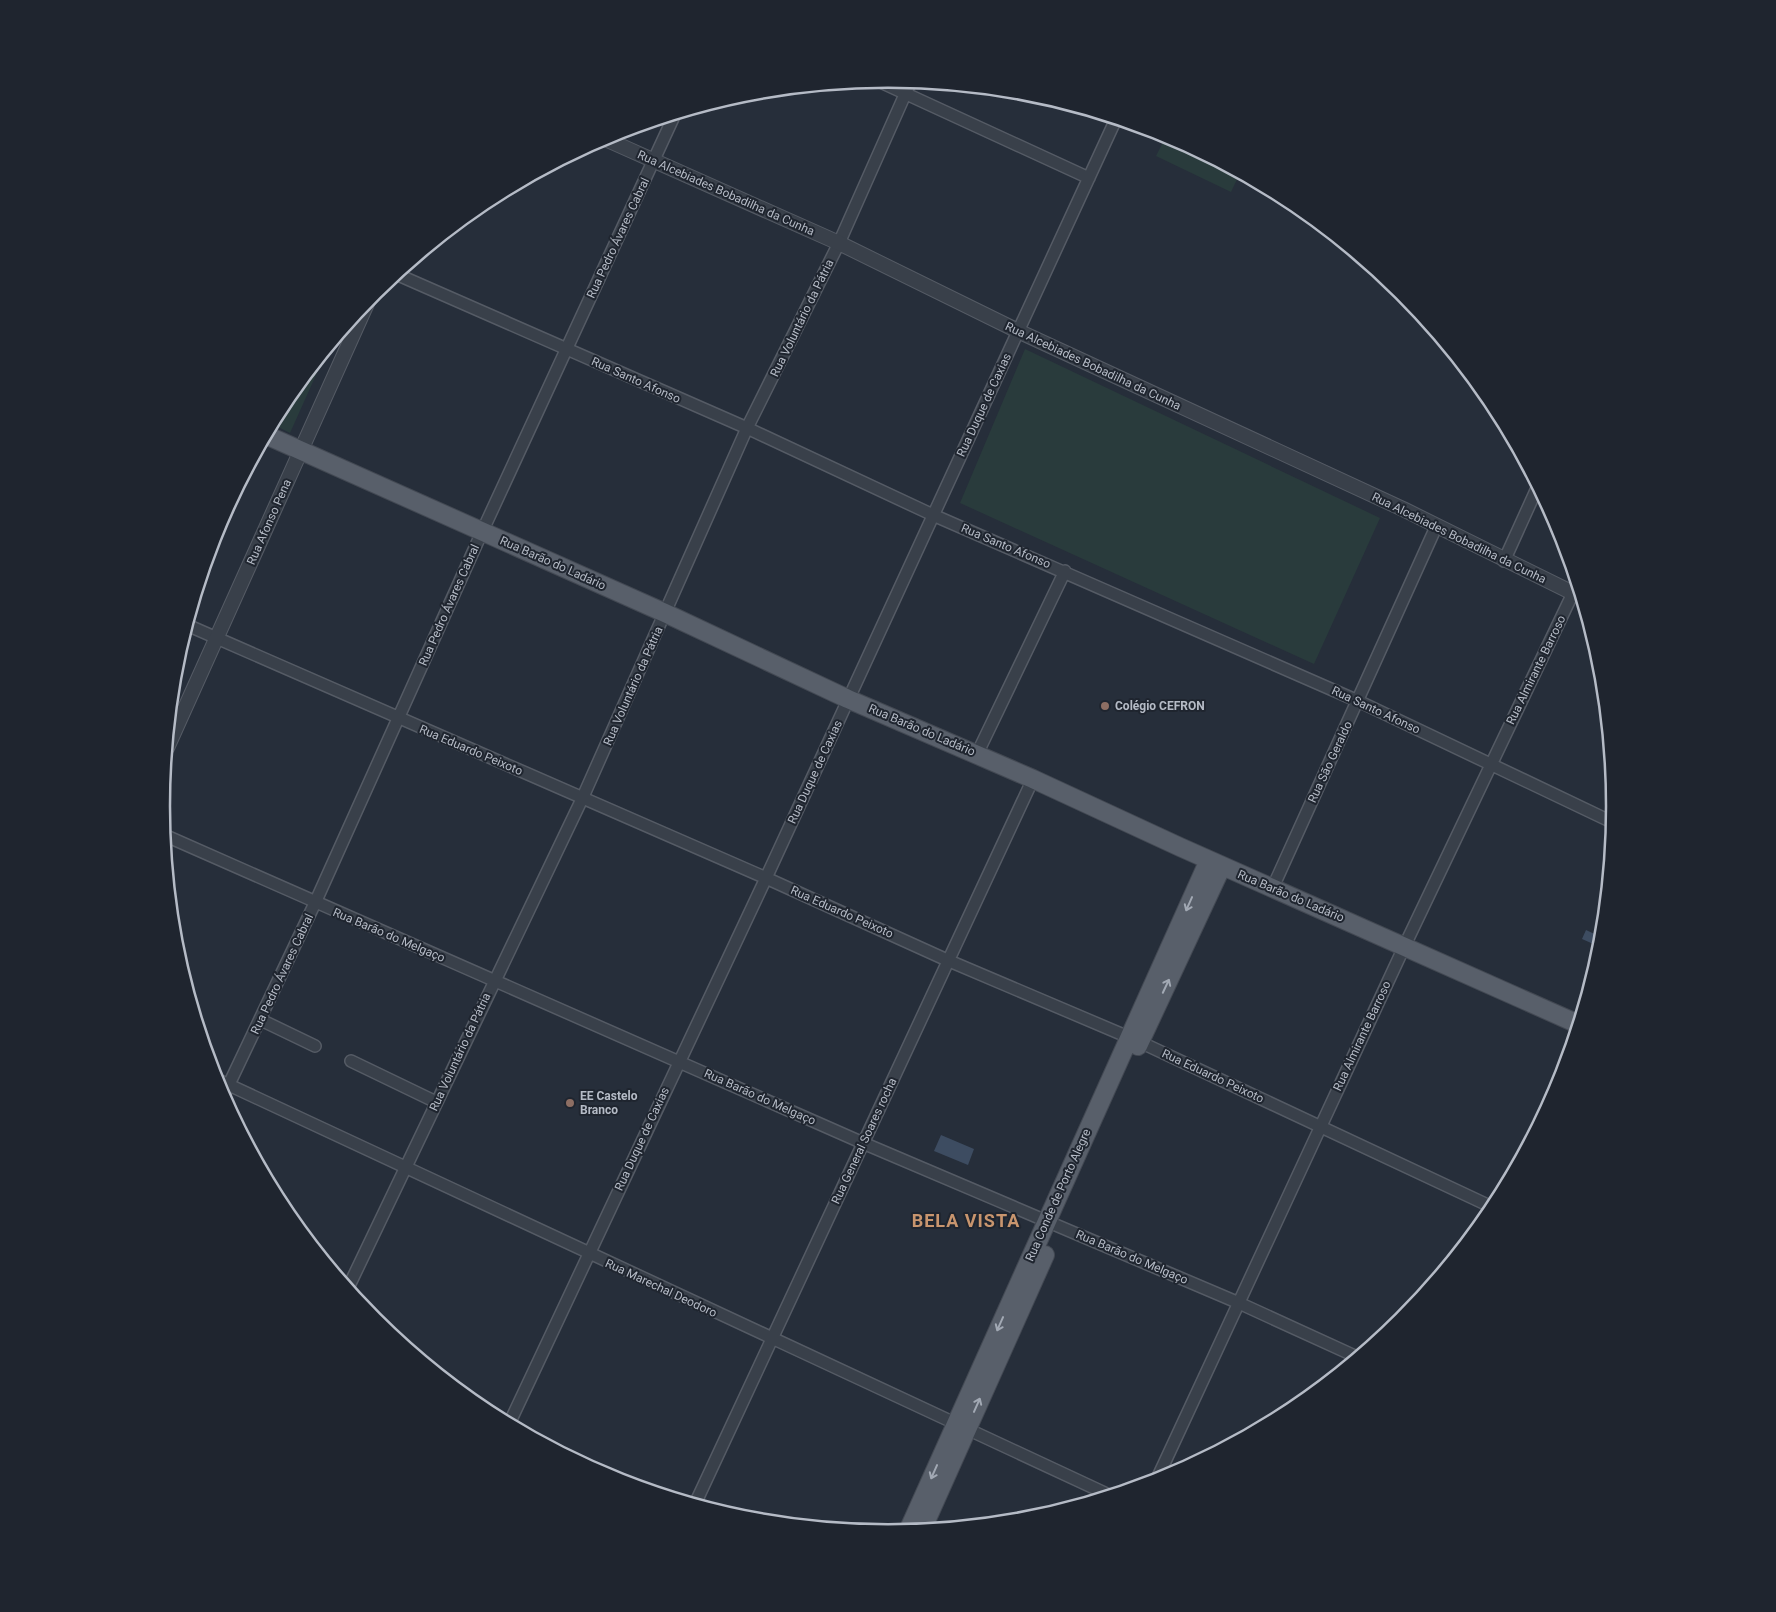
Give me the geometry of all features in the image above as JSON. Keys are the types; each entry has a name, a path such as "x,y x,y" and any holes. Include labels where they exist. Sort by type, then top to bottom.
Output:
{"main road":[{"name":"Rua Barão do Ladário","path":"272,437 665,613 848,699 977,754 1215,863 1405,945 1573,1022"},
{"name":"Rua Conde de Porto Alegre","path":"912,1523 960,1428 1215,863"},
{"name":"Rua Conde de Porto Alegre","path":"925,1523 960,1428"}],"street":[{"path":"894,88 1089,178"},
{"name":"Rua Voluntário da Pátria","path":"351,1283 582,798 747,428 839,243 907,88"},
{"name":"Rua Pedro Ávares Cabral","path":"228,1085 261,1020 315,903 482,532 672,121"},
{"name":"Rua Duque de Caxias","path":"512,1417 678,1061 766,878 1114,124"},
{"name":"Rua Alcebiades Bobadilha da Cunha","path":"612,142 839,243 1018,331 1574,593"},
{"name":"Rua Santo Afonso","path":"402,277 747,428 933,515 1065,571 1358,701 1606,819"},
{"name":"Rua Afonso Pena","path":"174,731 360,319"},
{"path":"1504,561 1535,494"},
{"name":"Rua São Geraldo","path":"1273,887 1436,527"},
{"path":"977,754 1065,571"},
{"name":"Rua Almirante Barroso","path":"1161,1471 1490,765 1575,598"},
{"name":"Rua Eduardo Peixoto","path":"192,627 1134,1040 1486,1204"},
{"name":"Rua General Soares rocha","path":"697,1499 1033,779"},
{"name":"Rua Barão do Melgaço","path":"170,839 863,1143 1238,1303 1352,1355"},
{"path":"261,1020 315,1046"},
{"path":"351,1061 436,1102"},
{"name":"Rua Marechal Deodoro","path":"225,1084 960,1428 1101,1492"}],"shaded area":[{"path":"1163,142 1237,179 1231,192 1156,156"},
{"path":"1025,349 1380,518 1314,664 960,503"},
{"path":"320,367 290,433 278,427"}],"water":[{"path":"1586,930 1595,934 1593,944 1582,939"},
{"path":"941,1135 974,1149 968,1165 934,1151"}],"place":[{"name":"Colégio CEFRON","path":"1105,706"},
{"name":"EE Castelo Branco","path":"570,1103"}],"district":[{"name":"BELA VISTA","path":"966,1221"}]}
